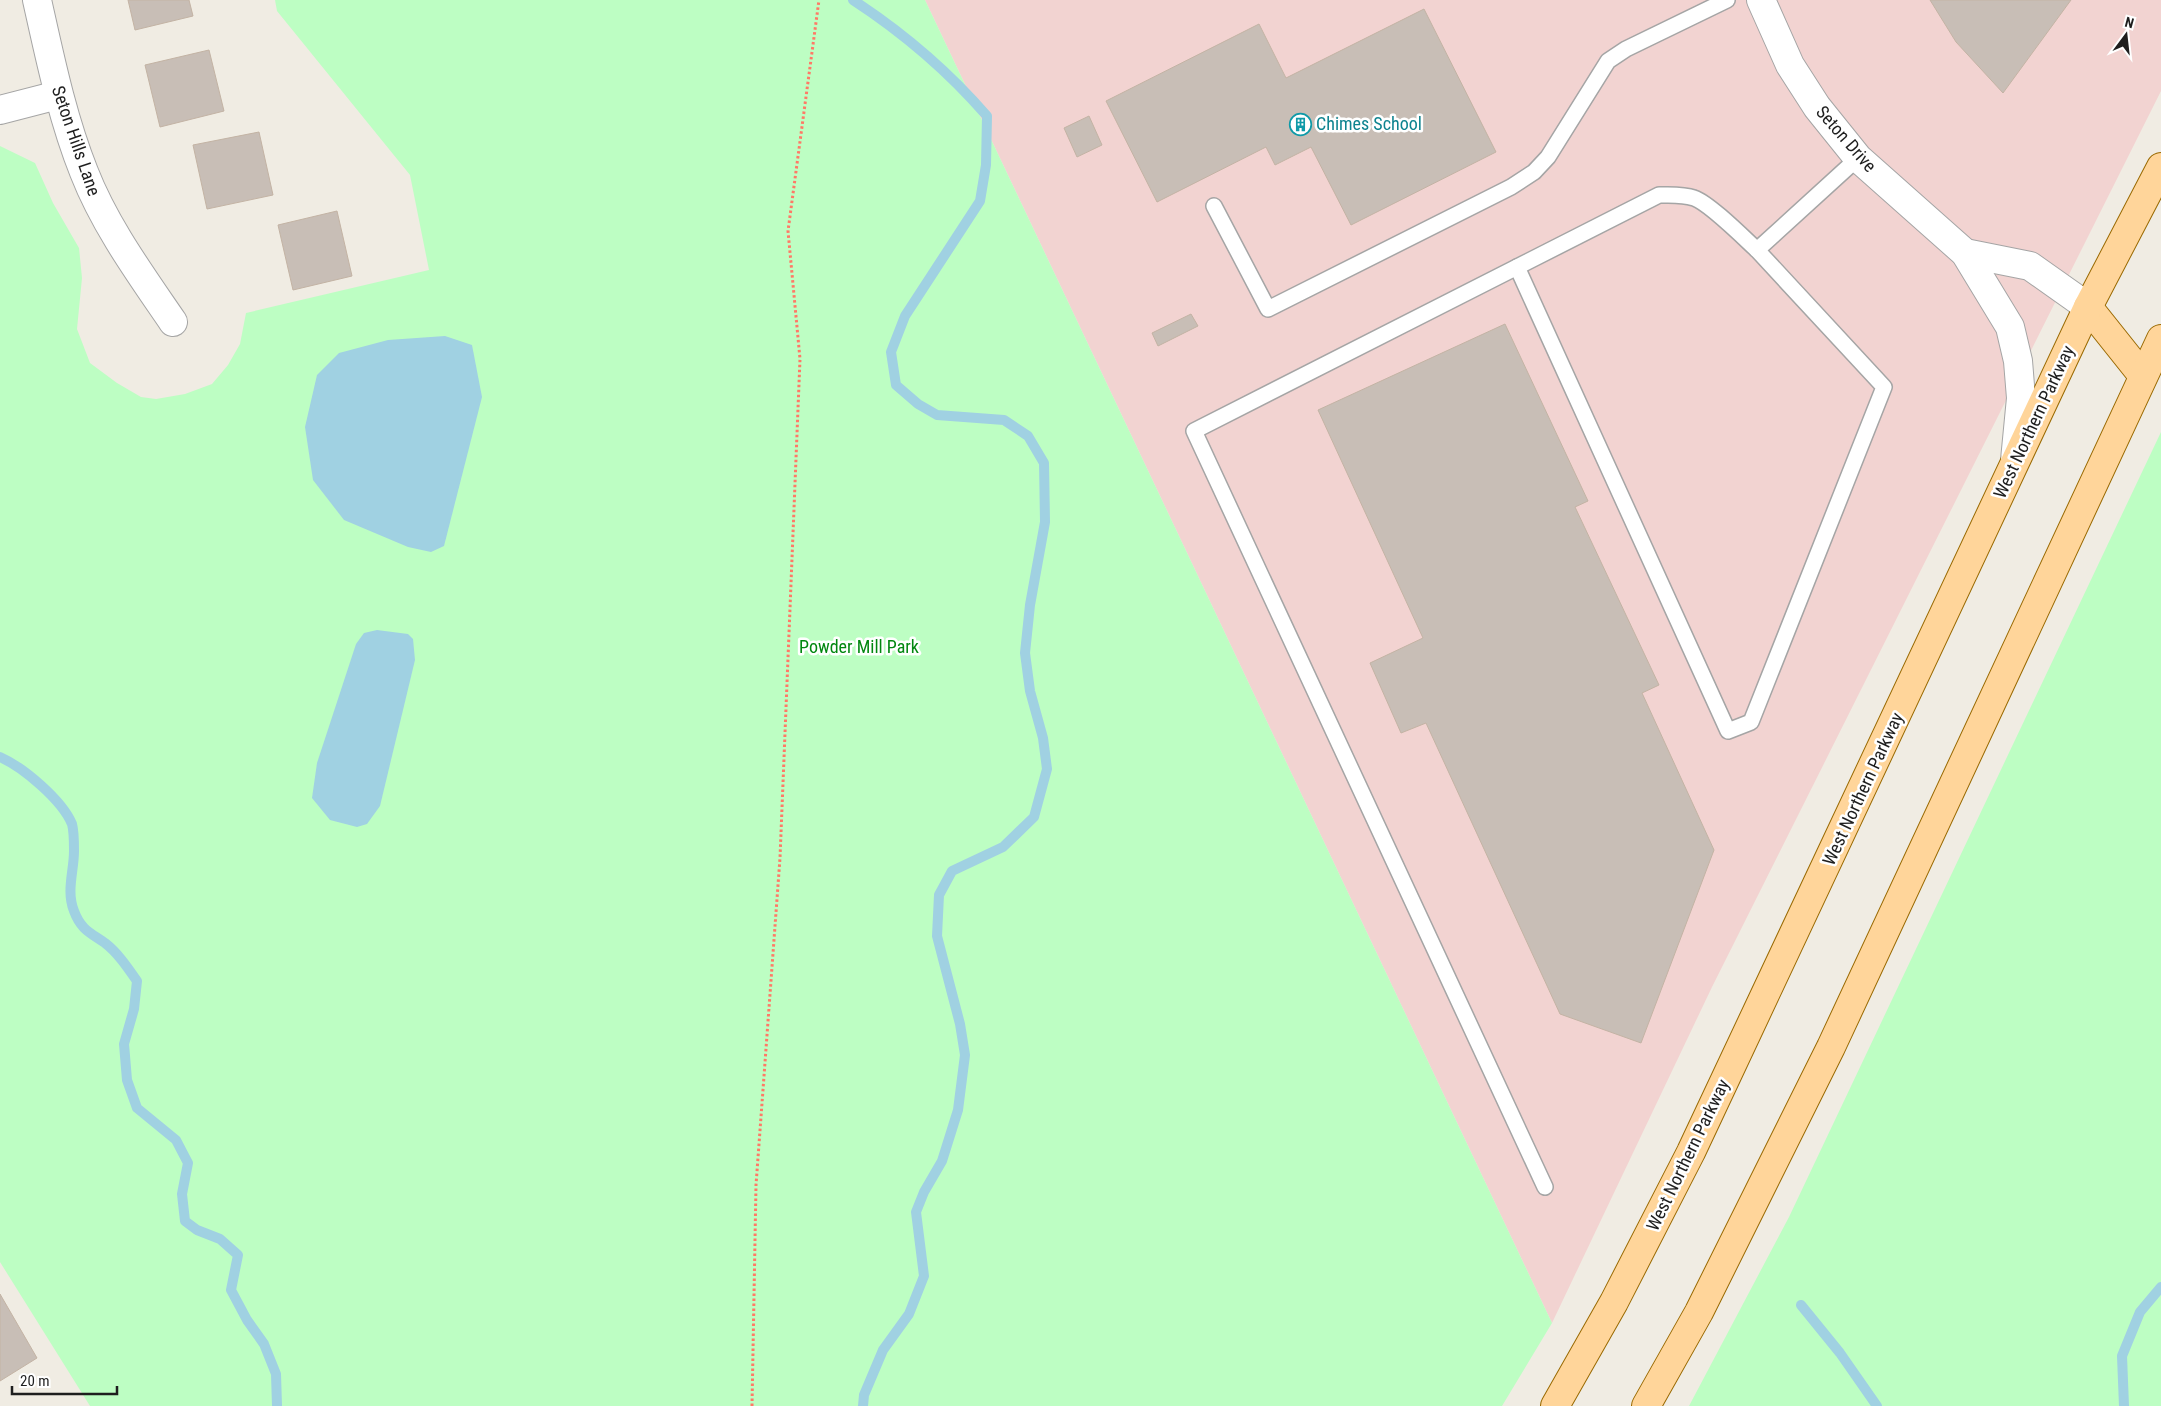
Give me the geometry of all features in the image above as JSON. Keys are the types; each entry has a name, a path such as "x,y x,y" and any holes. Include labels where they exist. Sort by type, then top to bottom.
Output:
{"main road":[{"name":"West Northern Parkway","path":"1555,1406 1614,1302 1691,1152 2088,307 2161,168"},
{"path":"2088,307 2143,376"},
{"path":"1646,1406 1717,1277 1831,1047 2161,339"}],"street":[{"name":"Seton Hills Lane","path":"37,0 58,95 84,173 102,211 129,257 173,322"},
{"name":"Seton Drive","path":"1760,0 1790,65 1817,107 1858,158 1965,253 2010,327 2016,352 2021,398 2015,461"},
{"path":"0,110 58,95"},
{"path":"1965,253 2030,266 2088,307"}],"lane":[{"path":"1214,206 1268,310 1519,182 1534,172 1548,157 1608,61 1626,48 1727,0"},
{"path":"1757,250 1858,158"},
{"path":"1517,267 1728,731 1750,722 1884,387 1757,250 1735,229 1695,198 1659,195 1517,267 1194,431 1545,1187"}],"path":[{"path":"752,1406 756,1185 780,858 800,359 788,231 819,0"}],"shaded area":[{"path":"925,0 2161,0 2161,91 1712,987 1552,1323"}],"green space":[{"name":"Powder Mill Park","path":"275,0 925,0 1552,1323 1502,1406 90,1406 0,1262 0,146 35,163 53,203 79,248 82,278 77,329 90,363 117,383 141,397 156,399 185,394 212,384 228,365 240,344 246,313 429,270 410,175 277,11"},
{"path":"2161,432 2161,1406 1689,1406 1789,1217"}],"water":[{"path":"445,336 472,345 482,397 444,546 431,552 408,547 344,520 313,480 305,427 317,375 339,353 388,340"},
{"path":"377,630 408,634 413,639 415,660 380,806 367,824 357,827 330,820 312,798 317,763 356,644 364,633"}],"building":[{"path":"128,0 189,0 193,16 135,30"},
{"path":"1930,0 2071,0 2003,93 1956,42"},
{"name":"Chimes School","path":"1424,9 1496,152 1351,225 1311,147 1275,165 1266,147 1157,202 1106,101 1259,24 1286,78"},
{"path":"209,50 224,111 160,127 145,65"},
{"path":"1089,116 1102,145 1077,157 1064,128"},
{"path":"259,132 273,195 207,209 193,145"},
{"path":"337,211 352,276 293,290 278,225"},
{"path":"1191,314 1198,326 1158,346 1152,333"},
{"path":"1505,324 1588,501 1575,507 1659,685 1642,693 1714,850 1641,1043 1560,1014 1426,723 1401,733 1370,663 1423,638 1318,410"},
{"path":"0,1294 37,1358 0,1381"}],"waterway":[{"path":"853,0 889,25 924,53 987,116 986,165 980,201 905,316 891,352 896,385 918,404 937,415 1004,420 1028,436 1044,463 1045,522 1030,605 1025,653 1030,691 1043,738 1047,769 1034,817 1003,847 952,871 939,895 937,936 960,1024 965,1055 958,1110 942,1161 924,1192 916,1212 924,1276 909,1314 883,1350 864,1395 863,1406"},
{"path":"0,757 20,768 41,785 60,805 72,824 74,858 71,896 74,911 83,927 114,951 137,981 134,1009 124,1044 127,1080 137,1108 176,1140 188,1163 182,1194 185,1221 197,1230 220,1239 238,1255 231,1290 247,1320 264,1344 276,1374 277,1406"},
{"path":"2124,1406 2122,1356 2140,1312 2161,1287"},
{"path":"1801,1305 1840,1353 1877,1406"}],"place":[{"name":"Chimes School","path":"1300,124"}]}
